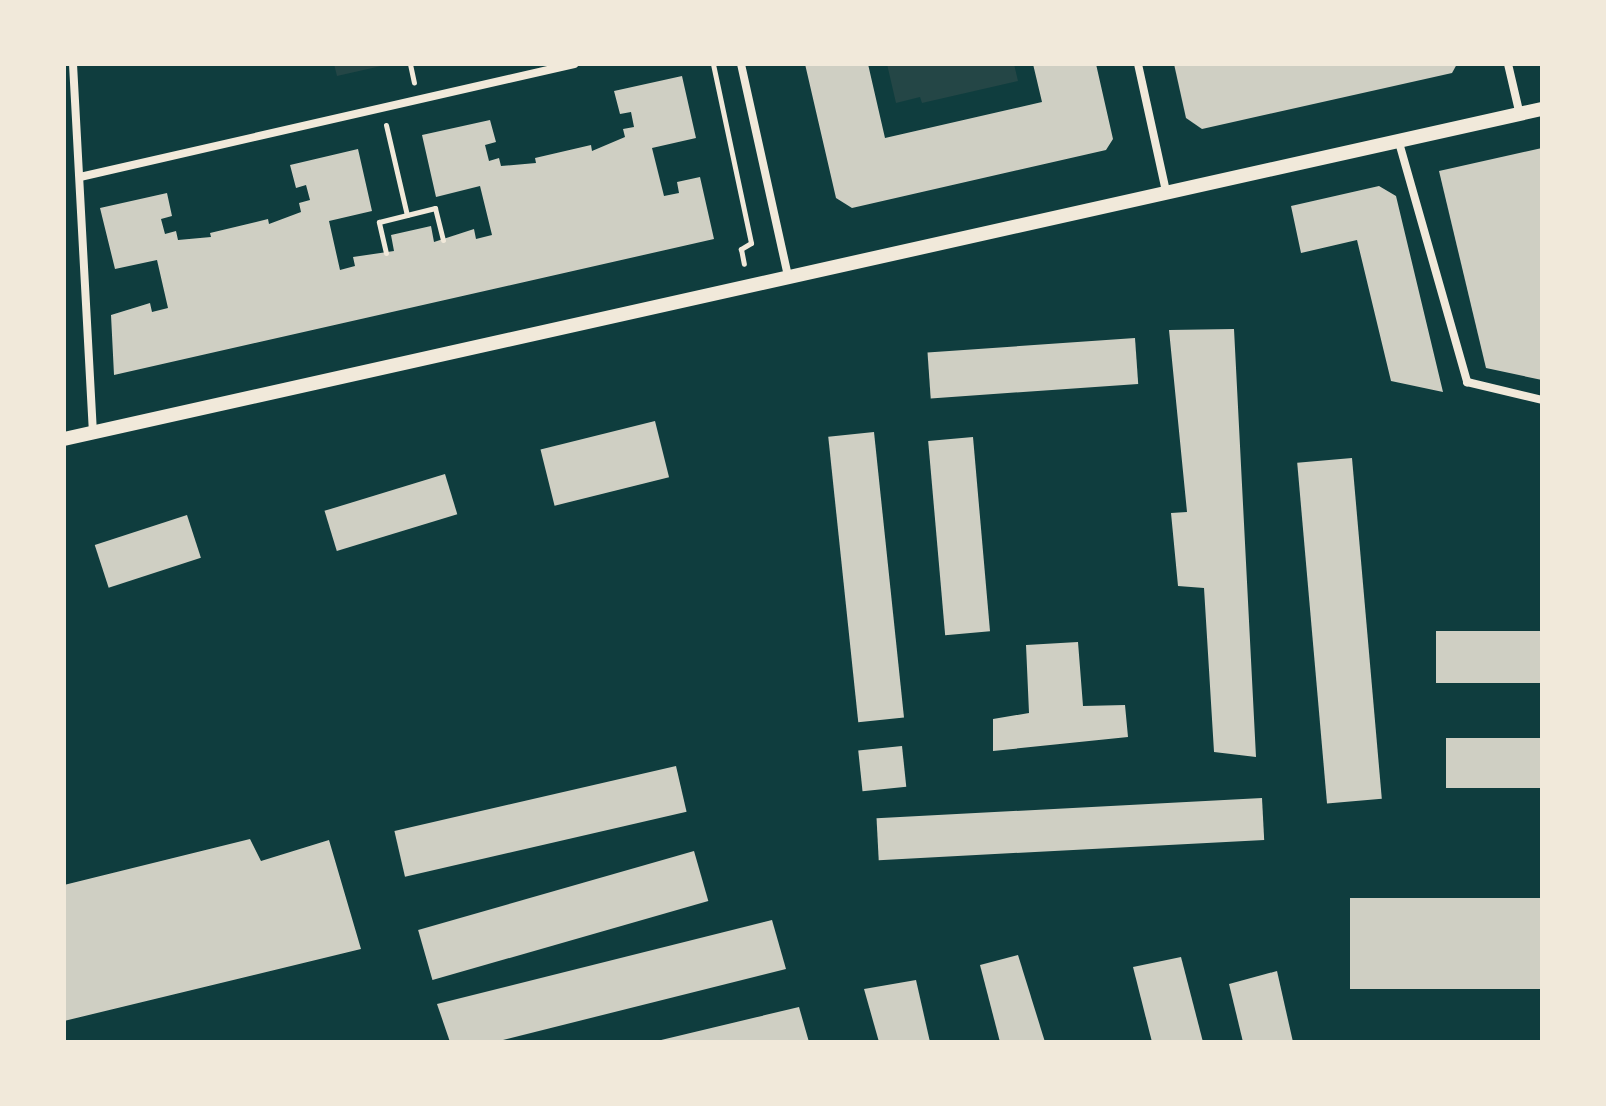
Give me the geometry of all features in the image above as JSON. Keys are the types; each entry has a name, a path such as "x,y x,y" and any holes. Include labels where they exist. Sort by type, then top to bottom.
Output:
{"street":[{"path":"73,64 93,432"},
{"path":"80,177 574,64"},
{"path":"741,64 788,276"},
{"path":"1138,64 1166,191"},
{"path":"1508,64 1519,111"},
{"path":"64,439 1519,111 1542,109"},
{"path":"1398,139 1467,382 1542,400"}],"path":[{"path":"383,108 407,215"},
{"path":"386,253 379,222 435,208 443,240"}],"shaded area":[{"path":"334,64 390,64 337,76"},
{"path":"887,64 1014,64 1018,81 922,103 920,97 896,103"}],"building":[{"path":"805,64 868,64 885,138 1042,102 1033,64 1096,64 1113,139 1106,150 852,208 836,198"},
{"path":"1174,64 1457,64 1452,73 1202,129 1186,118"},
{"path":"682,76 696,138 652,148 664,196 679,193 677,182 700,177 714,239 114,375 111,315 150,303 152,312 168,308 157,260 115,269 100,208 167,193 172,216 161,219 165,234 176,231 178,240 211,237 210,233 268,219 269,224 301,212 299,203 310,200 306,185 296,188 290,165 358,149 372,211 329,221 340,270 355,266 353,257 394,251 391,235 431,226 434,242 474,229 476,239 492,235 480,186 436,197 422,135 490,120 496,142 485,145 489,161 499,158 501,166 536,163 535,158 591,145 592,151 625,137 623,129 634,127 631,112 620,114 614,91"},
{"path":"1542,148 1542,380 1486,368 1439,171"},
{"path":"1379,186 1396,196 1443,392 1391,381 1357,240 1301,253 1291,206"},
{"path":"1234,329 1256,757 1214,752 1204,588 1178,586 1171,513 1187,512 1169,330"},
{"path":"1135,338 1138,384 931,398 928,353"},
{"path":"655,421 669,477 555,506 541,450"},
{"path":"874,432 904,717 858,722 828,437"},
{"path":"973,437 990,631 945,635 928,441"},
{"path":"1352,458 1382,799 1327,803 1297,463"},
{"path":"445,474 457,514 337,551 325,511"},
{"path":"187,515 201,558 109,588 95,545"},
{"path":"1436,631 1542,631 1542,683 1436,683"},
{"path":"1078,642 1083,706 1125,705 1128,737 993,751 993,719 1029,713 1026,645"},
{"path":"1446,738 1542,738 1542,788 1446,788"},
{"path":"902,746 906,787 863,791 858,751"},
{"path":"676,766 687,812 405,877 394,831"},
{"path":"1262,798 1264,840 879,860 877,818"},
{"path":"250,839 261,861 329,840 361,949 64,1021 64,885"},
{"path":"694,851 708,901 432,980 418,930"},
{"path":"1350,898 1542,898 1542,989 1350,989"},
{"path":"772,920 786,969 495,1042 450,1042 437,1004"},
{"path":"1018,955 1045,1042 1000,1042 980,965"},
{"path":"1181,957 1203,1042 1152,1042 1133,967"},
{"path":"1277,971 1293,1042 1243,1042 1229,984"},
{"path":"916,980 930,1042 879,1042 864,989"},
{"path":"799,1007 809,1042 657,1041"}]}
